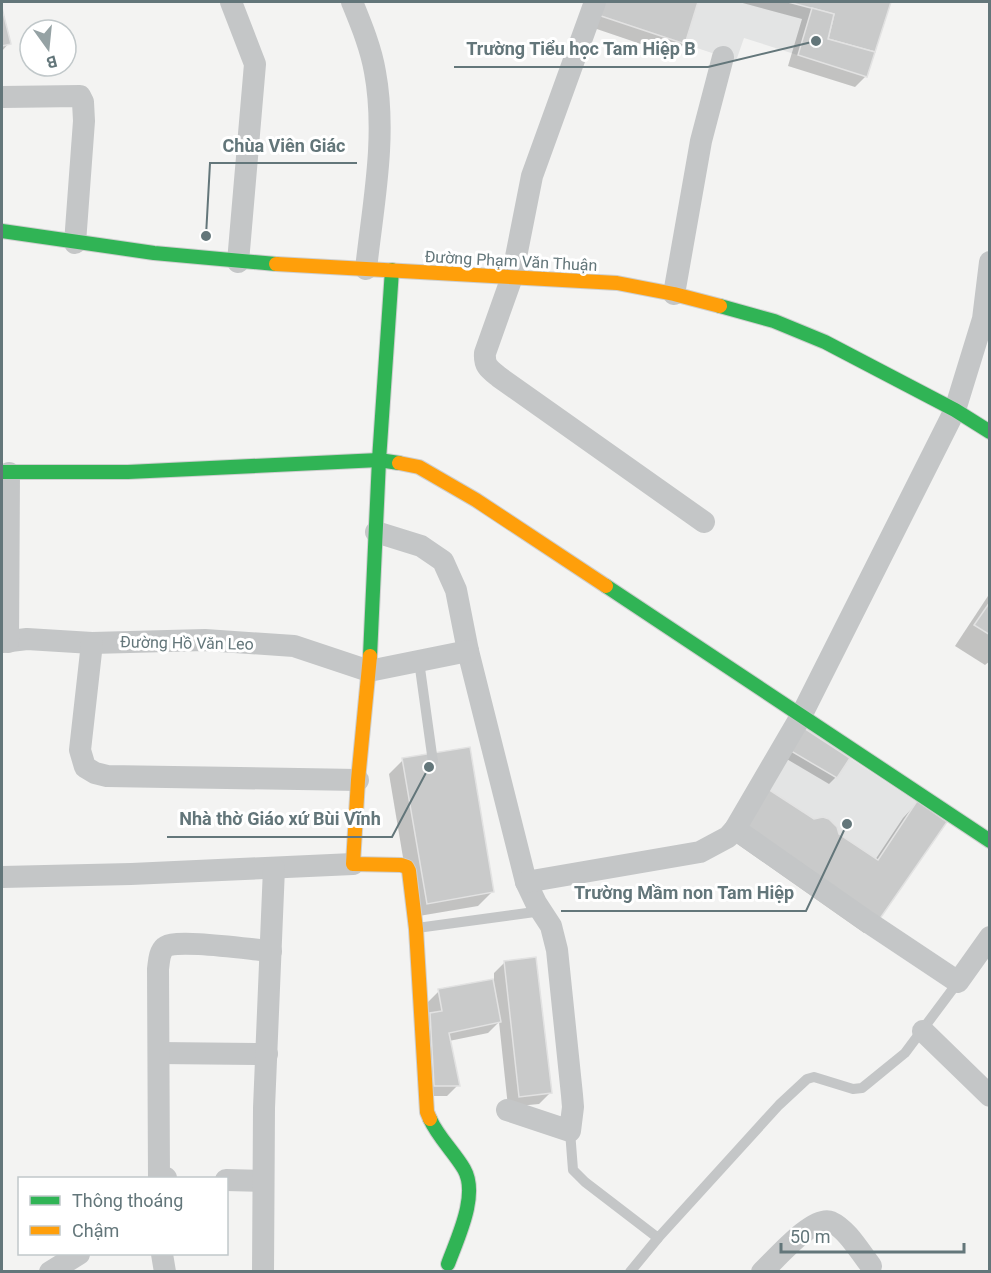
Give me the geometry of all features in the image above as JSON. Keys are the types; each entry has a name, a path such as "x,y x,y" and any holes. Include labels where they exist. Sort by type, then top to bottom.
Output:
{"street":[{"path":"231,2 255,64 238,262"},
{"path":"352,2 375,69 379,98 381,143 366,269"},
{"path":"590,4 532,176 512,277 485,353 484,363 487,368 704,522"},
{"path":"674,294 700,141 723,57"},
{"path":"2,97 80,96 83,102 84,121 75,243"},
{"name":"Đường Phạm Văn Thuận","path":"2,231 75,243 238,262 617,283 674,294 774,321 834,347 955,410 990,432"},
{"path":"526,882 700,852 728,837 735,829 801,716 955,410 983,319 990,262"},
{"path":"353,864 358,780 369,671 379,460 392,270"},
{"path":"5,642 5,473 128,472 379,460 419,467 476,500 990,841"},
{"path":"376,532 421,546 443,561 456,590 468,651 526,882 551,926 557,950 573,1107 570,1131 507,1110"},
{"name":"Đường Hồ Văn Leo","path":"5,642 27,639 92,643 205,640 294,646 369,671"},
{"path":"92,643 80,750 85,767 95,773 107,776 358,780"},
{"path":"369,671 468,651"},
{"path":"735,829 958,982 990,937"},
{"path":"2,877 353,864 407,867 416,928 427,1112 432,1123 466,1172 469,1186 469,1203 448,1264"},
{"path":"263,1272 264,1108 274,868"},
{"path":"159,1177 158,969 164,948 173,943 183,943 271,951"},
{"path":"923,1031 990,1096"},
{"path":"159,1053 267,1054"},
{"path":"228,1180 263,1181"},
{"path":"762,1272 814,1223 827,1220 842,1230 871,1266"},
{"path":"50,1272 77,1255"},
{"path":"162,1255 165,1272"}],"lane":[{"path":"419,661 433,762"},
{"path":"416,928 542,911"},
{"path":"630,1272 779,1105 807,1079 814,1077 853,1089 862,1088 905,1053 958,982"},
{"path":"570,1131 573,1170 658,1238"}],"shaded area":[{"path":"604,2 891,2 867,77 744,38 736,61 598,15"},
{"path":"804,728 947,822 879,920 746,826"}],"building":[{"path":"604,2 698,2 685,44 598,15"},
{"path":"788,2 891,2 875,52 828,39 834,14"},
{"path":"2,8 11,44 2,46"},
{"path":"812,8 834,14 828,39 875,52 867,77 798,55"},
{"path":"990,602 990,635 974,625"},
{"path":"804,728 850,758 837,778 791,751"},
{"path":"470,747 494,892 427,904 402,758"},
{"path":"768,789 814,819 823,817 829,819 837,827 839,834 878,860 917,801 947,822 879,920 746,826"},
{"path":"536,957 552,1093 519,1097 504,961"},
{"path":"493,979 501,1022 449,1033 460,1086 434,1086 430,1013 442,1011 438,989"}],"traffic: fast":[{"path":"2,231 154,253 276,264"},
{"path":"370,656 379,460 392,270"},
{"path":"720,306 774,321 825,342 955,410 990,432"},
{"path":"2,472 128,472 379,460 399,463"},
{"path":"606,586 990,841"},
{"path":"430,1119 464,1169 468,1180 468,1204 465,1217 448,1264"}],"traffic: slow":[{"path":"276,264 617,283 720,306"},
{"path":"399,463 419,467 476,500 606,586"},
{"path":"370,656 358,780 353,864 401,865 407,867 409,871 416,929 427,1112 430,1119"}],"place":[{"name":"Trường Tiểu học Tam Hiệp B","path":"816,41"},
{"name":"Chùa Viên Giác","path":"206,236"},
{"name":"Nhà thờ Giáo xứ Bùi Vĩnh","path":"429,767"},
{"name":"Trường Mầm non Tam Hiệp","path":"847,824"}]}
